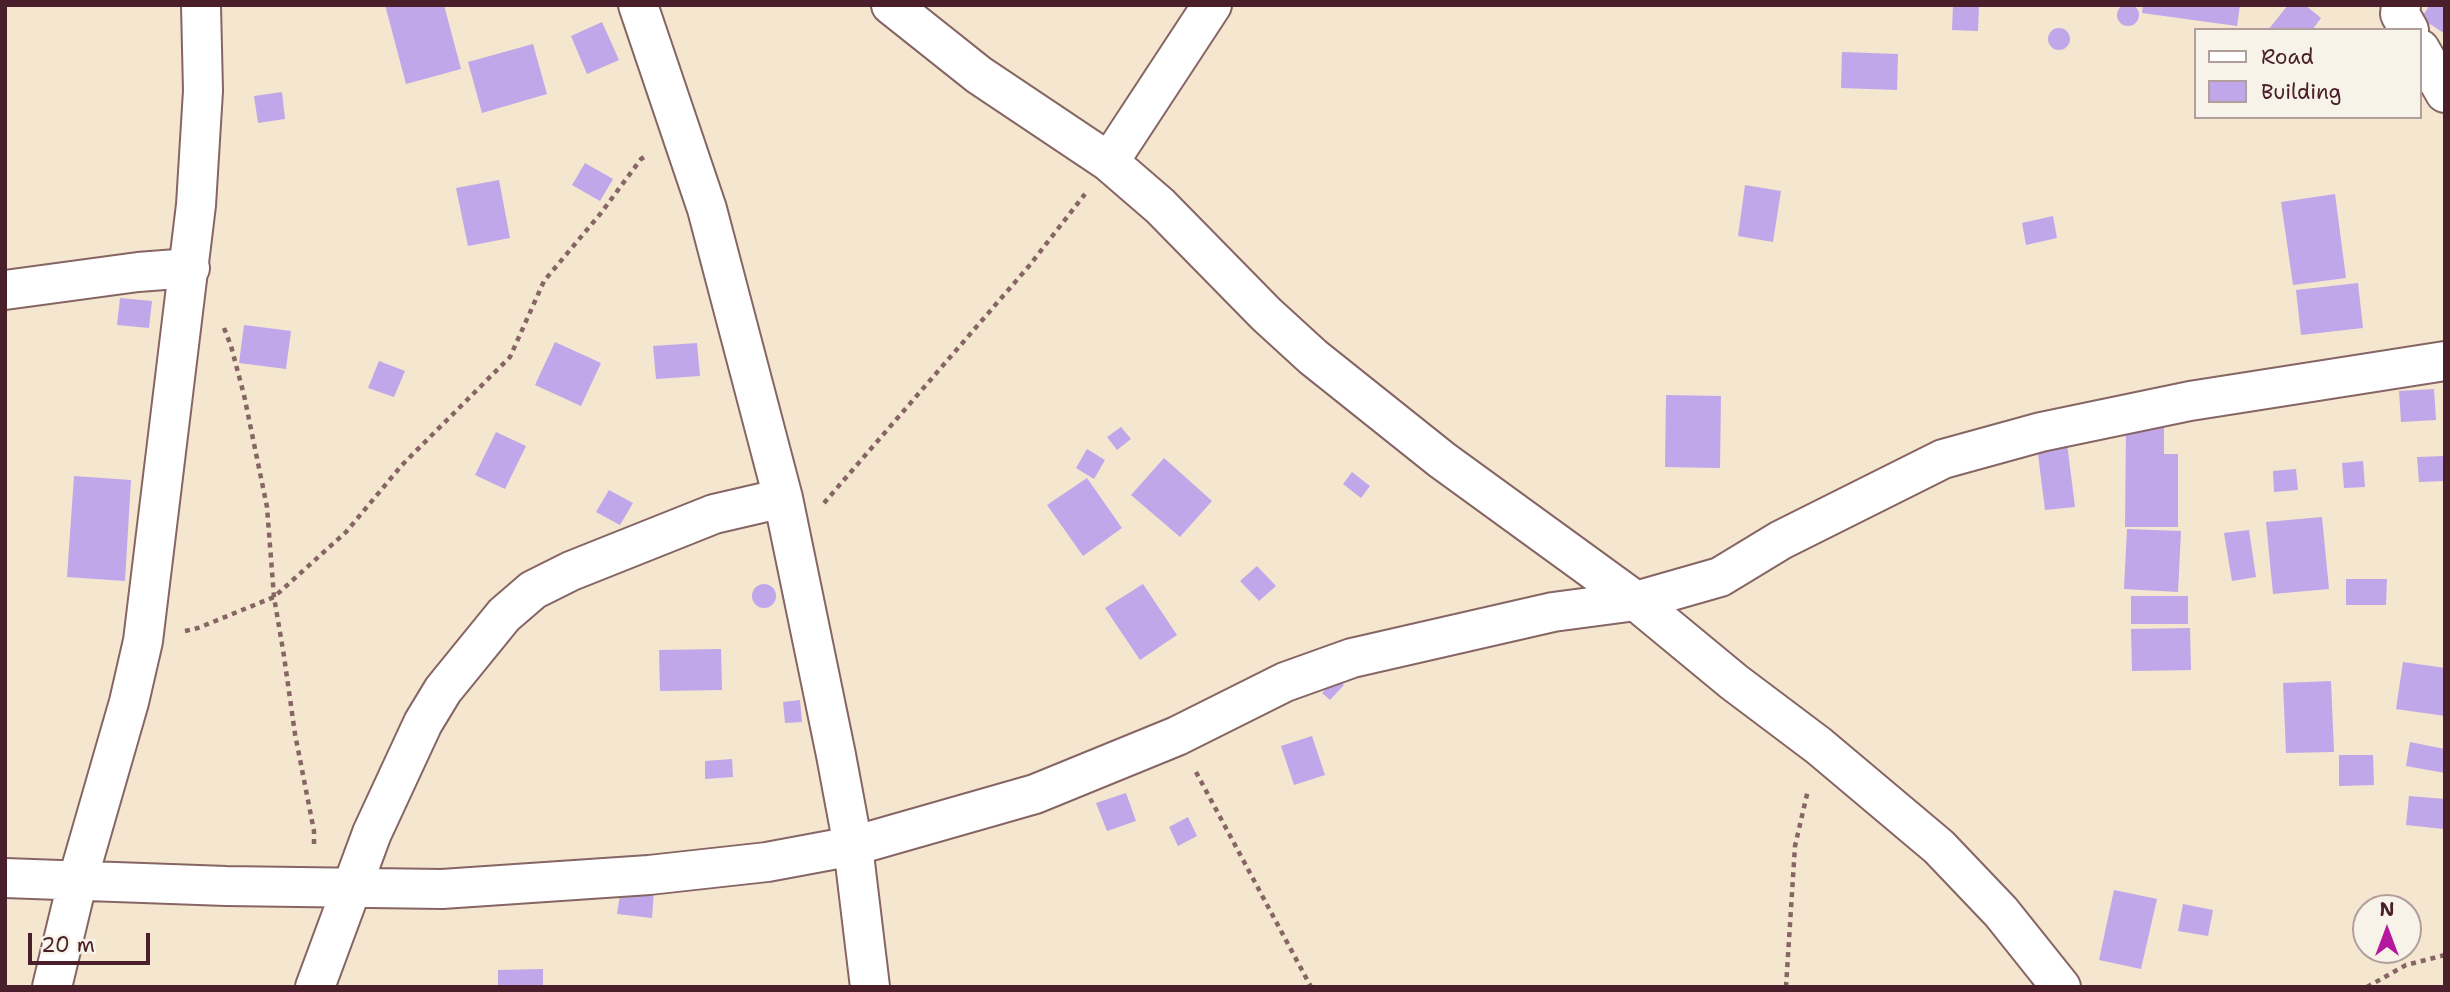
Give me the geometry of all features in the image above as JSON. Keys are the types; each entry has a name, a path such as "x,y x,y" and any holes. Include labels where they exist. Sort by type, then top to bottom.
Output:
{"street":[{"path":"52,987 78,879 129,702 143,641 196,205 203,91 201,5"},
{"path":"638,5 708,209 782,498 853,846 870,987"},
{"path":"891,5 979,75 1109,162 1160,206 1313,357 1442,460 1636,601 1734,682 1819,746 1939,847 2001,912 2061,987"},
{"path":"1109,162 1212,5"},
{"path":"2400,5 2400,14 2408,28"},
{"path":"2422,53 2445,93"},
{"path":"5,290 138,272 190,268"},
{"path":"5,878 314,888 442,888 649,875 767,862 853,846 1035,794 1177,736 1285,682 1352,658 1553,612 1636,601 1720,578 1781,540 1943,459 2041,432 2190,401 2445,361"},
{"path":"316,987 372,833 423,723 443,690 504,615 533,590 571,571 714,514 782,498"}],"path":[{"path":"143,641 198,628 274,597 346,532 402,465 510,357 544,281 601,213 641,159 681,131"},
{"path":"791,541 1030,266 1109,162"},
{"path":"223,326 244,395 267,508 274,597 295,734 314,831 314,888"},
{"path":"1177,736 1311,987"},
{"path":"1786,987 1795,846 1819,746"},
{"path":"2367,987 2406,965 2445,955"}],"building":[{"path":"2128,4 2136,7 2139,15 2136,23 2128,26 2120,23 2117,15 2120,7"},
{"path":"385,5 444,5 461,69 406,84"},
{"path":"1953,5 1979,5 1978,31 1952,30"},
{"path":"2143,5 2240,5 2237,26 2142,13"},
{"path":"2288,5 2305,5 2321,18 2314,28 2270,28"},
{"path":"2430,5 2445,5 2445,34 2421,18"},
{"path":"602,22 619,60 587,74 571,36"},
{"path":"2055,28 2063,28 2070,35 2070,43 2063,50 2055,50 2048,43 2048,35"},
{"path":"533,44 547,94 482,113 468,62"},
{"path":"1842,52 1898,54 1897,90 1841,88"},
{"path":"282,92 285,119 258,123 254,96"},
{"path":"585,163 613,179 600,201 572,185"},
{"path":"499,180 510,238 468,246 456,188"},
{"path":"1745,185 1781,191 1773,242 1738,236"},
{"path":"2335,194 2346,278 2293,285 2281,202"},
{"path":"2053,216 2057,238 2026,245 2022,223"},
{"path":"2358,283 2363,328 2301,335 2296,290"},
{"path":"120,298 152,301 149,328 117,325"},
{"path":"244,325 291,331 286,369 239,363"},
{"path":"555,342 601,363 581,406 535,385"},
{"path":"697,343 700,376 656,379 653,346"},
{"path":"379,361 405,371 394,397 368,388"},
{"path":"2434,389 2436,420 2401,422 2399,391"},
{"path":"1666,395 1721,396 1720,468 1665,467"},
{"path":"1121,427 1131,439 1117,450 1107,437"},
{"path":"2126,428 2164,428 2164,454 2178,454 2178,527 2125,527"},
{"path":"496,432 526,446 505,489 475,475"},
{"path":"2067,443 2075,507 2045,510 2037,446"},
{"path":"1087,449 1105,460 1094,479 1076,468"},
{"path":"2445,456 2445,481 2419,482 2417,457"},
{"path":"1164,458 1212,501 1180,537 1131,495"},
{"path":"2363,461 2365,487 2344,488 2342,463"},
{"path":"2296,469 2298,490 2274,492 2273,471"},
{"path":"1352,472 1370,486 1361,498 1343,484"},
{"path":"74,476 131,480 125,581 67,577"},
{"path":"1087,478 1122,528 1083,556 1047,505"},
{"path":"609,490 633,503 620,525 596,512"},
{"path":"2322,517 2329,589 2273,594 2266,522"},
{"path":"2127,529 2181,531 2178,592 2124,589"},
{"path":"2249,530 2256,577 2232,581 2224,533"},
{"path":"1257,566 1276,586 1259,601 1240,581"},
{"path":"2346,579 2387,579 2386,605 2346,605"},
{"path":"764,584 772,588 776,596 772,604 764,608 756,604 752,596 756,588"},
{"path":"1143,584 1177,635 1140,660 1105,608"},
{"path":"2131,596 2188,596 2188,624 2131,624"},
{"path":"2190,628 2191,670 2132,671 2131,629"},
{"path":"721,649 722,690 660,691 659,650"},
{"path":"2403,662 2445,668 2445,716 2396,709"},
{"path":"1336,678 1344,685 1330,700 1322,693"},
{"path":"2331,681 2334,752 2286,753 2283,683"},
{"path":"800,700 802,722 785,723 783,702"},
{"path":"1312,736 1325,775 1294,785 1281,746"},
{"path":"2410,742 2445,749 2445,773 2406,766"},
{"path":"2339,755 2373,755 2374,785 2339,786"},
{"path":"732,759 733,777 705,779 705,761"},
{"path":"1126,793 1136,821 1107,831 1096,803"},
{"path":"2409,796 2445,799 2444,829 2406,825"},
{"path":"1188,817 1197,836 1178,846 1169,827"},
{"path":"621,887 654,891 652,918 617,914"},
{"path":"2114,890 2157,899 2141,969 2099,960"},
{"path":"2183,904 2213,910 2208,936 2178,931"},
{"path":"543,969 543,987 498,987 498,970"}]}
